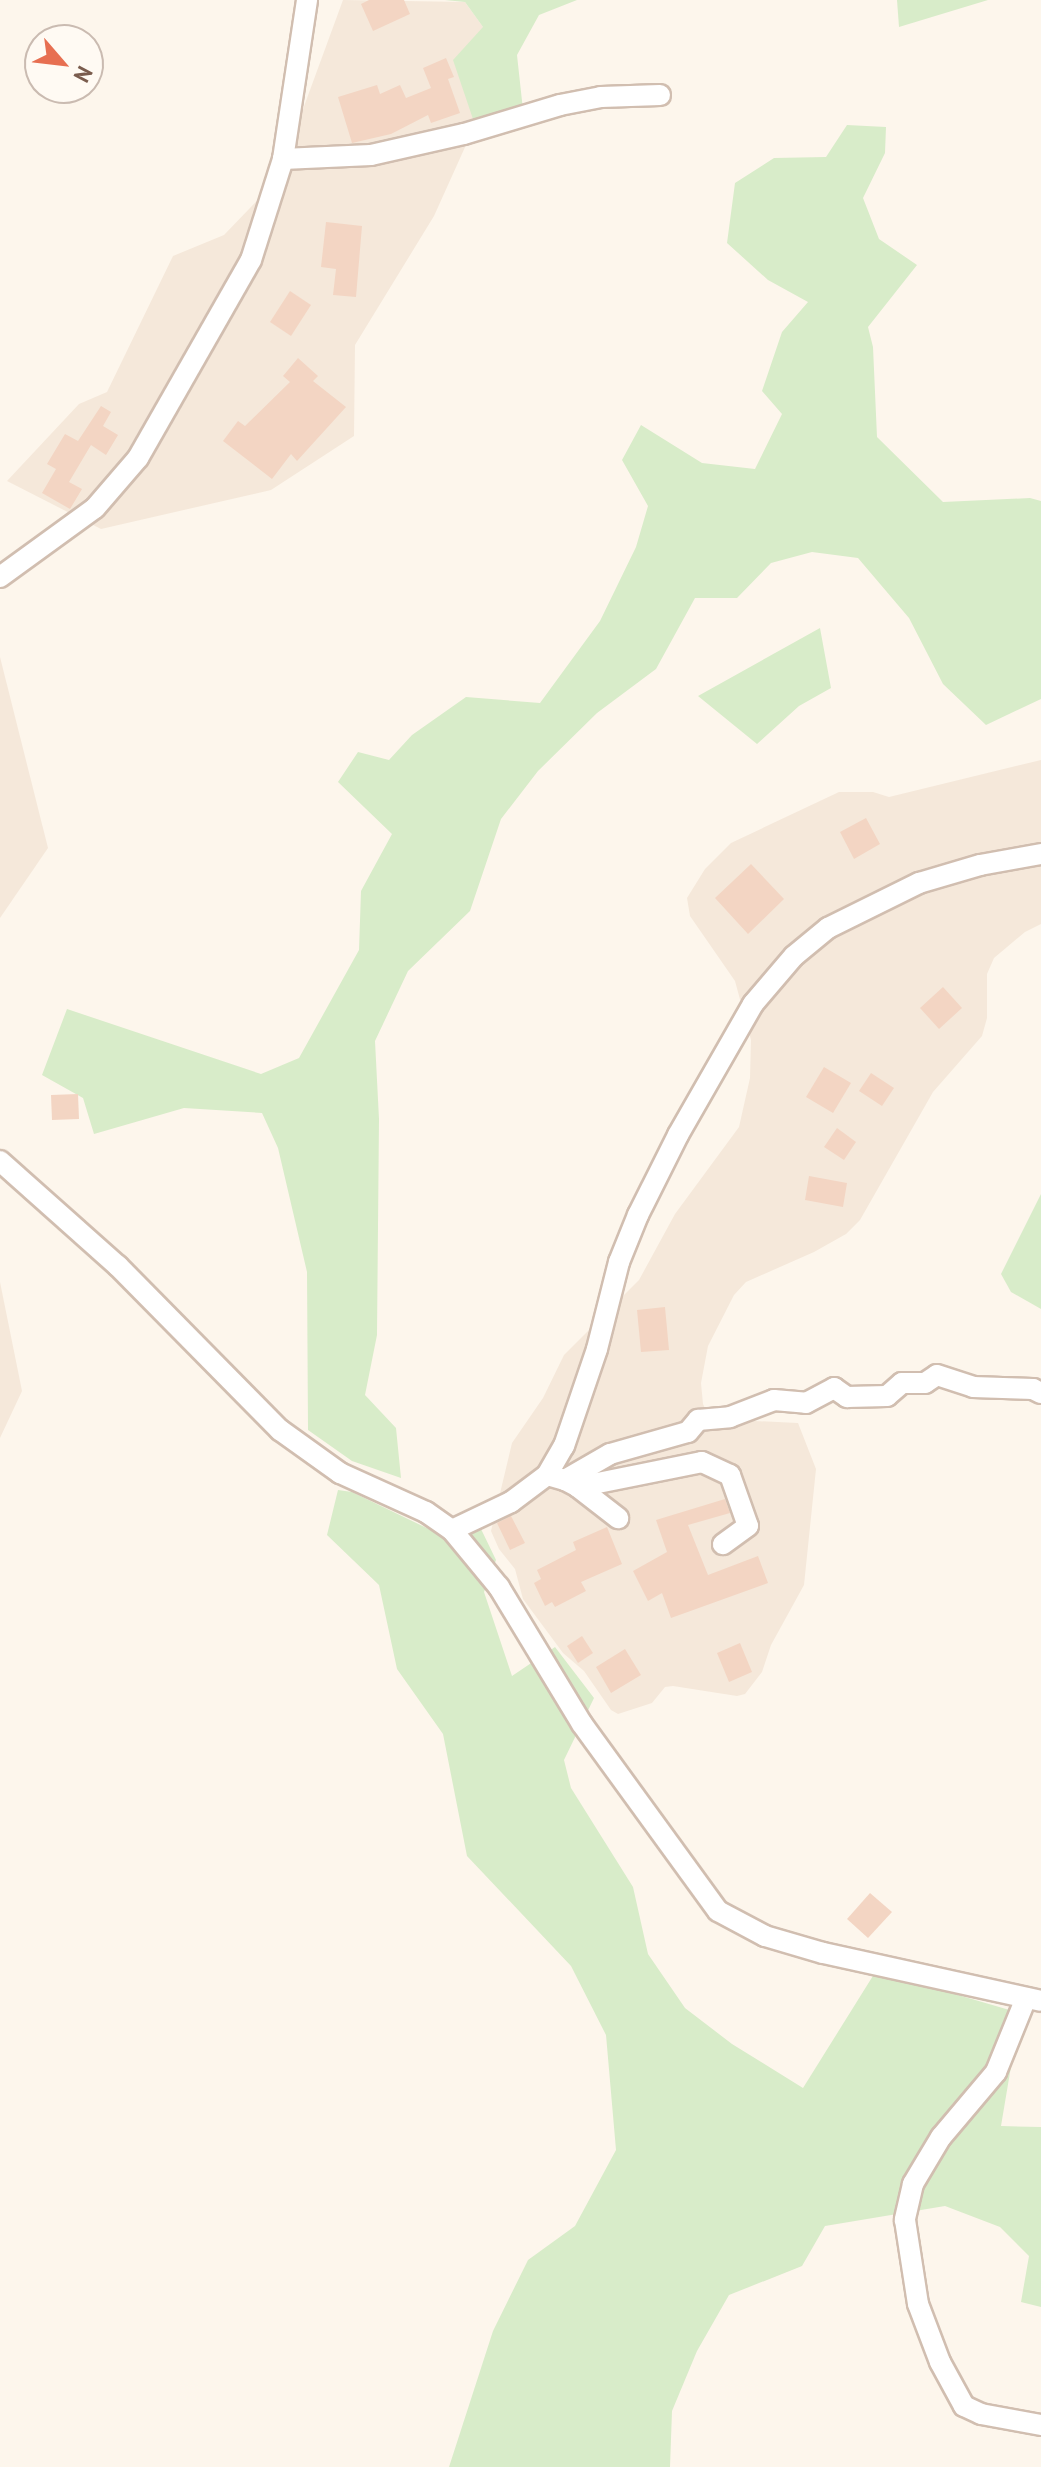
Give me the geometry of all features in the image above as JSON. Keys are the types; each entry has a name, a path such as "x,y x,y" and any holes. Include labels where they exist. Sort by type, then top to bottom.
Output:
{"street":[{"path":"0,577 95,508 138,458 251,260 283,159 307,0"},
{"path":"283,159 371,155 451,137 560,105 601,97 660,95"},
{"path":"563,1480 564,1446 578,1411 619,1262 638,1215 678,1135 753,1004 794,956 828,928 863,908 919,883 980,865 1041,854"},
{"path":"0,1161 118,1266 280,1430 340,1473 398,1498 452,1530 499,1587 582,1724 718,1911 765,1936 823,1953 1034,2000 996,2072 941,2137 913,2184 906,2204 905,2220 918,2304 940,2362 964,2406 981,2414 1041,2425"},
{"path":"452,1530 563,1480 610,1454 688,1432 698,1420 730,1417 774,1400 806,1403 834,1388 847,1397 887,1396 902,1383 925,1383 937,1375 973,1387 1033,1389 1041,1393"},
{"path":"563,1480 702,1462 730,1475 748,1526 723,1544"},
{"path":"563,1480 618,1518"}],"shaded area":[{"path":"343,0 465,2 483,27 475,125 434,216 355,345 354,436 271,490 101,529 7,481 79,404 107,392 173,256 224,235 277,180"},
{"path":"0,657 48,848 0,918"},
{"path":"1041,760 1041,924 1025,932 994,958 987,974 987,1018 982,1036 933,1092 860,1220 846,1234 814,1252 746,1282 734,1295 708,1346 701,1383 703,1404 710,1419 798,1423 816,1469 804,1585 771,1645 762,1672 745,1694 737,1696 665,1687 652,1703 618,1714 611,1710 584,1671 563,1653 523,1599 515,1569 499,1549 491,1531 512,1443 543,1398 564,1355 639,1280 675,1214 739,1127 750,1078 751,1040 735,981 690,916 687,898 705,869 731,843 839,792 873,792 889,797"},
{"path":"0,1282 22,1391 0,1438"}],"green space":[{"path":"445,0 577,0 539,15 517,55 523,110 475,125 453,60 483,27 465,2"},
{"path":"897,0 988,0 899,27"},
{"path":"847,125 886,127 885,153 863,198 879,239 917,265 868,327 873,347 877,437 943,502 1030,498 1041,501 1041,699 986,725 943,684 909,618 858,558 812,552 771,563 737,598 695,598 656,669 597,713 538,771 501,819 470,911 408,971 375,1041 379,1119 377,1335 365,1395 396,1428 401,1478 352,1461 308,1430 307,1272 278,1148 262,1113 184,1108 94,1134 83,1098 42,1075 67,1009 261,1074 299,1058 359,950 361,891 392,834 338,782 358,752 389,760 412,735 466,697 540,703 600,621 636,547 648,506 622,460 641,425 702,463 755,469 782,414 762,391 782,332 808,302 768,280 727,243 735,183 774,158 826,157"},
{"path":"820,628 831,688 799,706 757,744 698,696"},
{"path":"1041,1194 1041,1309 1011,1292 1001,1274"},
{"path":"338,1490 352,1492 437,1533 481,1529 496,1560 484,1592 512,1676 555,1647 594,1698 564,1760 571,1788 633,1887 648,1954 685,2008 732,2044 803,2088 876,1971 1020,2013 1001,2126 1041,2127 1041,2307 1021,2302 1029,2256 1000,2227 945,2206 825,2226 802,2266 729,2295 697,2351 672,2411 670,2467 449,2467 493,2331 528,2260 575,2226 616,2150 606,2035 571,1966 467,1856 443,1734 397,1669 379,1585 327,1535"}],"building":[{"path":"369,0 404,0 410,14 373,31 361,4"},
{"path":"446,58 454,77 448,79 460,113 431,123 428,115 391,134 352,143 338,97 377,85 380,94 400,85 406,98 431,88 423,68"},
{"path":"326,222 362,226 356,297 333,295 336,269 321,267"},
{"path":"290,291 311,305 291,336 270,322"},
{"path":"298,358 318,376 313,381 346,407 297,461 291,454 272,479 223,441 238,421 245,426 290,382 283,376"},
{"path":"101,406 111,412 103,426 118,435 106,455 91,445 69,482 82,489 70,509 42,493 56,469 47,464 65,434 78,441"},
{"path":"866,818 880,844 854,859 840,832"},
{"path":"751,864 784,899 748,934 715,898"},
{"path":"943,987 962,1008 939,1029 920,1008"},
{"path":"824,1067 851,1083 833,1113 806,1097"},
{"path":"871,1073 894,1088 882,1106 859,1091"},
{"path":"78,1094 79,1119 52,1120 51,1095"},
{"path":"837,1128 856,1142 844,1160 824,1147"},
{"path":"809,1176 847,1183 843,1207 805,1200"},
{"path":"665,1307 669,1350 641,1352 637,1310"},
{"path":"725,1499 730,1513 688,1525 708,1575 758,1556 768,1583 671,1618 662,1593 648,1601 633,1571 667,1552 656,1520"},
{"path":"511,1516 525,1543 510,1550 497,1523"},
{"path":"607,1527 622,1564 581,1582 586,1591 555,1607 552,1602 545,1606 534,1583 541,1579 537,1570 576,1550 573,1542"},
{"path":"582,1636 593,1653 578,1663 567,1646"},
{"path":"740,1643 752,1672 729,1682 717,1653"},
{"path":"625,1649 641,1675 611,1693 596,1667"},
{"path":"870,1893 892,1912 868,1938 847,1919"}]}
